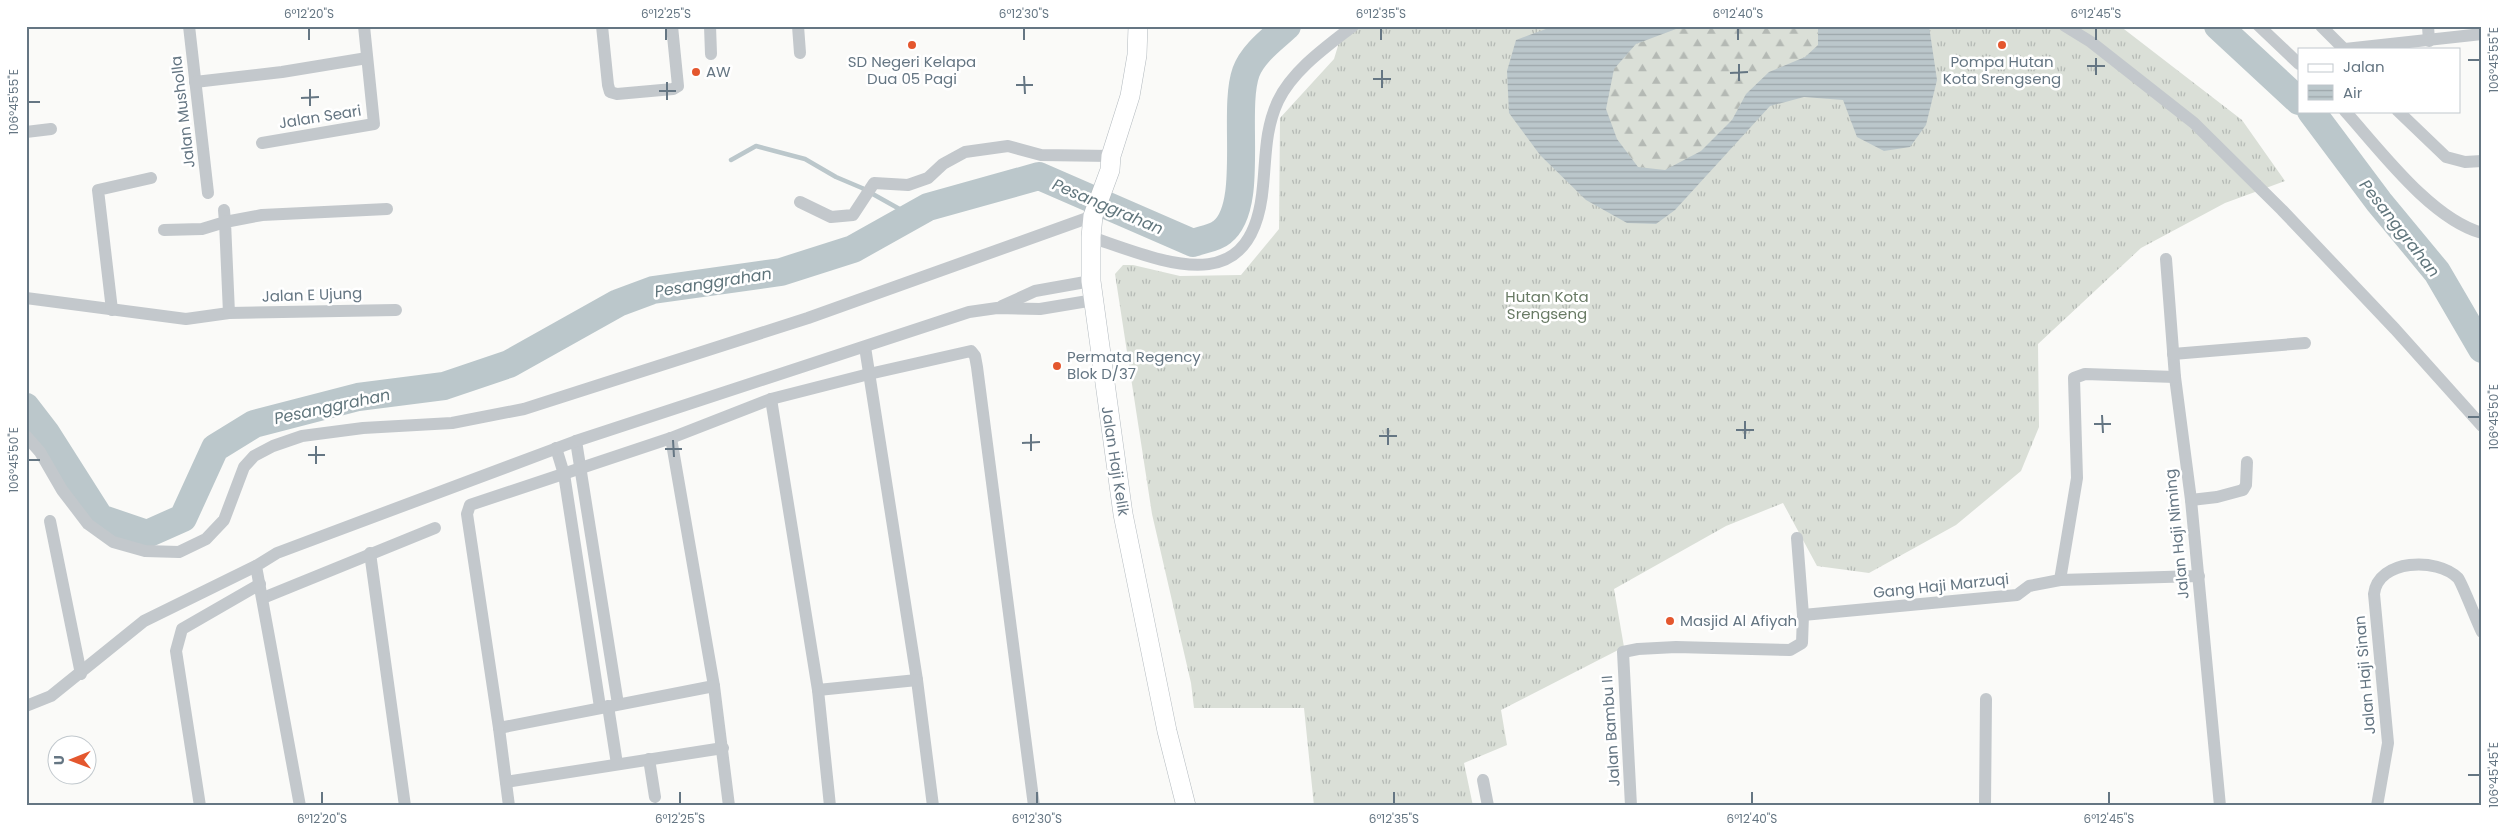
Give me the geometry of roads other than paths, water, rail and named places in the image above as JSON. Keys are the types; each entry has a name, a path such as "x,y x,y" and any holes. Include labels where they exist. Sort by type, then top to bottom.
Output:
{"street":[{"name":"Jalan Musholla","path":"189,26 208,193"},
{"name":"Jalan Seari","path":"262,143 374,124 364,26"},
{"path":"602,26 608,85 610,92 616,94 673,89 678,86 672,26"},
{"path":"710,26 711,54"},
{"path":"798,26 800,53"},
{"name":"Jalan Haji Kelik","path":"1138,26 1137,55 1130,96 1094,213 1091,237 1091,281 1123,514 1167,731 1186,806"},
{"path":"1091,237 1157,259 1200,266 1220,263 1232,257 1245,245 1253,233 1259,216 1264,147 1268,128 1279,100 1301,71 1325,48 1353,26"},
{"path":"2065,26 2091,42 2194,123 2282,210 2395,328 2482,426"},
{"path":"2258,26 2298,63"},
{"path":"2321,26 2343,48"},
{"path":"2428,26 2429,41"},
{"path":"2355,48 2482,34"},
{"path":"195,82 282,72 367,58"},
{"path":"2346,112 2432,206 2470,230 2482,233"},
{"path":"2399,112 2446,157 2464,162 2482,160"},
{"path":"26,132 51,129"},
{"path":"800,202 831,217 853,215 874,183 908,185 928,178 944,164 965,152 1008,146 1041,155 1110,163"},
{"path":"112,310 98,190 151,178"},
{"path":"164,230 202,229 224,216 387,209"},
{"path":"26,436 40,452 62,490 88,524 113,542 145,551 179,552 206,539 224,520 244,467 254,456 273,446 302,436 363,428 452,423 524,409 808,318 1094,213"},
{"path":"224,216 229,313"},
{"name":"Jalan Haji Niming","path":"2166,259 2175,377 2199,576 2220,806"},
{"path":"997,308 1036,291 1091,281"},
{"name":"Jalan E Ujung","path":"26,298 186,319 229,313 396,310"},
{"path":"26,706 51,696 144,622 277,554 576,441 969,312 997,308 1040,309 1094,300"},
{"path":"2173,354 2305,343"},
{"path":"865,347 917,680 933,806"},
{"path":"509,806 468,509 470,505 671,438 771,399 869,374 974,352 1034,806"},
{"path":"2060,580 2077,478 2074,378 2085,374 2175,377"},
{"path":"771,399 818,690 830,806"},
{"path":"671,438 714,686 730,806"},
{"path":"576,441 609,645 609,706 617,764"},
{"path":"556,448 564,474 591,648 609,706"},
{"path":"2191,500 2217,497 2242,490 2247,480 2247,462"},
{"path":"50,521 81,674"},
{"path":"263,598 434,528"},
{"path":"1797,538 1804,615"},
{"path":"370,553 405,806"},
{"name":"Jalan Haji Sinan","path":"2377,806 2388,744 2375,589 2377,582 2393,570 2413,564 2437,567 2458,579 2482,632"},
{"path":"256,566 300,806"},
{"name":"Gang Haji Marzuqi","path":"1804,615 2018,595 2029,586 2060,580 2199,576"},
{"path":"200,806 176,651 182,628 260,584"},
{"name":"Jalan Bambu II","path":"1631,806 1630,759 1622,654 1624,651 1676,648 1795,649 1802,643 1804,615"},
{"path":"591,648 609,645"},
{"path":"818,690 917,680"},
{"path":"499,728 714,686"},
{"path":"1985,806 1986,699"},
{"path":"506,782 723,748"},
{"path":"649,759 655,797"},
{"path":"1484,780 1488,806"}],"water":[{"path":"1554,26 1684,26 1636,44 1614,69 1606,109 1617,139 1638,167 1665,170 1701,151 1732,120 1746,94 1769,72 1805,57 1818,45 1818,26 1929,26 1937,80 1926,125 1910,147 1884,151 1857,137 1843,100 1804,97 1770,106 1675,210 1656,224 1627,223 1586,200 1540,155 1509,113 1507,71 1516,40"}],"waterway":[{"name":"Pesanggrahan","path":"26,407 46,433 100,518 147,534 183,518 215,448 254,424 358,397 444,386 509,364 618,303 653,290 781,272 853,249 928,207 1039,176 1193,243 1208,239 1222,232 1232,219 1238,202 1242,89 1246,72 1258,53 1287,26"},
{"name":"Pesanggrahan","path":"2218,26 2298,100"},
{"name":"Pesanggrahan","path":"2312,112 2379,202 2437,272 2482,349"},
{"path":"731,160 756,146 805,159 912,216"}],"place":[{"name":"SD Negeri Kelapa Dua 05 Pagi","path":"912,45"},
{"name":"Pompa Hutan Kota Srengseng","path":"2002,45"},
{"name":"AW","path":"696,72"},
{"name":"Permata Regency Blok D/37","path":"1057,366"},
{"name":"Masjid Al Afiyah","path":"1670,621"}],"park label":[{"name":"Hutan Kota Srengseng","path":"1547,306"}]}
